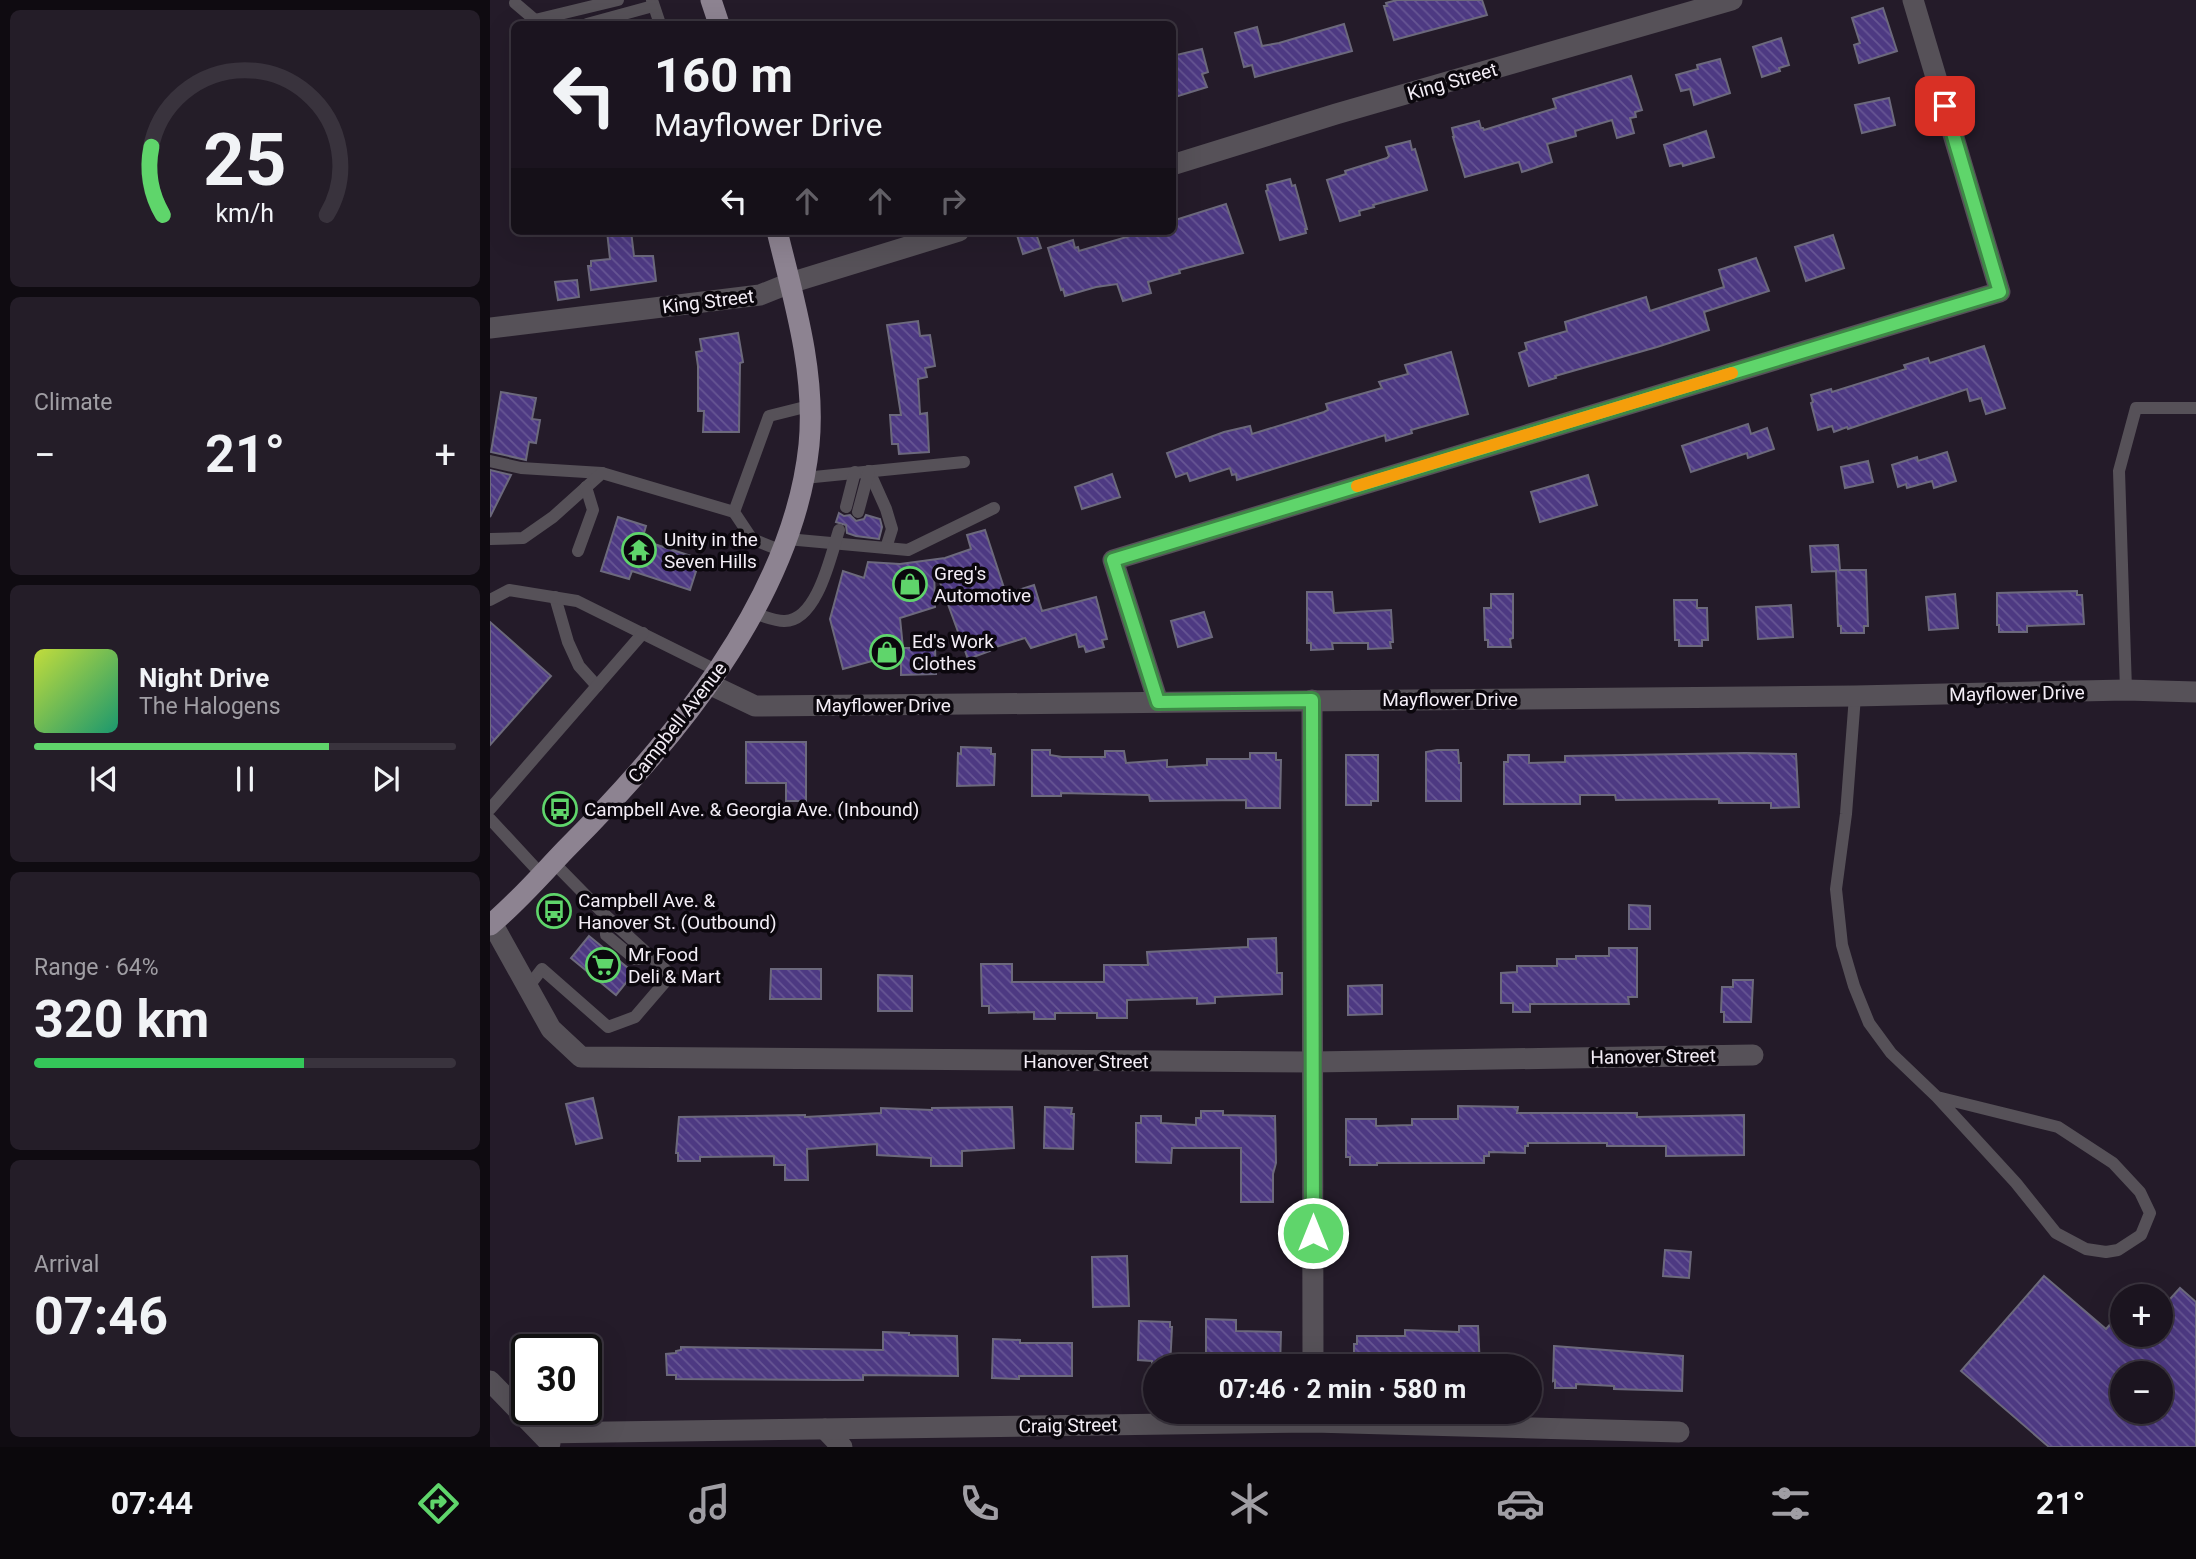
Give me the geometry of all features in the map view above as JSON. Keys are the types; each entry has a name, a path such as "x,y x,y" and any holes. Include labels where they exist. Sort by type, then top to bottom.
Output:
{"main road":[{"path":"711,0 718,21"},
{"name":"Campbell Avenue","path":"491,924 620,795 714,678 752,613 784,545 804,478 809,442 809,406 806,357 778,235"}],"street":[{"name":"King Street","path":"1176,164 1336,114 1732,0"},
{"path":"1158,702 1113,560 2000,292 1913,0"},
{"name":"King Street","path":"490,328 761,295 790,283 946,235"},
{"name":"Mayflower Drive","path":"714,678 755,706 2196,691"},
{"path":"1312,700 1313,1354"},
{"name":"Hanover Street","path":"491,924 551,1029 581,1057 1313,1062 1753,1055"},
{"path":"490,1381 547,1440"},
{"name":"Craig Street","path":"547,1440 825,1429 1143,1421"},
{"name":"Craig Street","path":"1484,1424 1679,1432"},
{"path":"825,1429 842,1447"}],"lane":[{"path":"515,3 535,20 618,0"},
{"path":"596,21 652,3 659,21"},
{"path":"734,512 769,416 809,406"},
{"path":"2126,690 2119,471 2136,408 2196,408"},
{"path":"490,461 522,468 602,473 734,512 752,539 784,545 844,538 908,550 994,508"},
{"path":"804,478 964,462"},
{"path":"855,472 852,510 869,471"},
{"path":"869,471 892,529 886,548"},
{"path":"490,539 523,538 553,517 602,473"},
{"path":"578,551 593,510 586,487"},
{"path":"752,613 784,621 798,618 817,596 844,538"},
{"path":"490,600 509,590 576,601 643,634 714,678"},
{"path":"555,597 568,642 579,666 597,686"},
{"path":"490,809 643,634"},
{"path":"1855,696 1846,814 1836,889 1842,945 1869,1023 1891,1053 1937,1097 2016,1183 2056,1233 2085,1249 2106,1252 2118,1250 2141,1235 2150,1213 2140,1192 2113,1163 2058,1127 1937,1097"},
{"path":"490,819 605,915 671,975 635,1017 608,1027 542,969 528,987"}],"building":[{"path":"1397,0 1482,0 1487,15 1394,40 1384,6"},
{"path":"1883,8 1897,51 1859,63 1854,45 1860,43 1852,18"},
{"path":"1344,24 1352,51 1255,77 1252,65 1244,67 1235,33 1257,27 1262,46"},
{"path":"1781,38 1789,65 1762,77 1753,47"},
{"path":"1202,49 1208,72 1202,74 1207,87 1176,97 1176,55"},
{"path":"1720,59 1730,93 1694,105 1690,89 1681,91 1676,75 1698,69 1697,65"},
{"path":"1631,76 1642,110 1635,112 1636,117 1630,118 1634,133 1617,138 1612,120 1575,131 1576,136 1547,144 1552,162 1522,172 1519,162 1465,177 1452,128 1479,121 1484,130 1556,108 1553,99"},
{"path":"1889,98 1895,125 1862,133 1855,105"},
{"path":"1706,131 1714,157 1683,166 1682,163 1670,166 1664,145"},
{"path":"1410,141 1412,150 1415,149 1427,190 1373,205 1374,207 1359,211 1360,215 1340,221 1327,180 1346,174 1345,171 1387,158 1389,156 1386,147"},
{"path":"1290,179 1292,186 1295,185 1307,229 1306,233 1280,240 1266,191 1267,185"},
{"path":"1226,204 1243,253 1179,270 1180,273 1148,282 1151,293 1123,301 1117,284 1065,296 1063,289 1061,290 1048,248 1073,240 1079,251 1133,235 1176,235 1176,220"},
{"path":"607,235 631,235 634,256 653,256 656,281 591,290 588,266 591,266 591,261 610,259"},
{"path":"1017,235 1036,235 1041,248 1023,254"},
{"path":"1833,235 1844,268 1806,281 1795,247"},
{"path":"1756,258 1769,291 1704,312 1709,330 1529,386 1519,353 1527,350 1525,343 1567,331 1565,322 1646,297 1650,311 1724,287 1719,270"},
{"path":"577,280 579,297 558,300 555,282"},
{"path":"918,321 920,336 930,335 935,366 925,368 927,377 918,379 920,414 927,413 929,452 899,454 898,444 892,444 890,415 901,415 887,325"},
{"path":"738,333 743,362 740,363 739,432 703,432 704,411 698,411 696,352 702,351 700,339"},
{"path":"1984,346 2005,408 1986,414 1981,398 1970,401 1967,389 1848,429 1847,427 1834,432 1832,426 1818,430 1811,395 1831,389 1832,392 1906,369 1904,365 1928,358 1930,363"},
{"path":"1451,352 1468,414 1411,430 1412,433 1386,441 1385,435 1237,480 1236,474 1232,475 1230,468 1190,481 1187,473 1176,477 1167,453 1224,432 1250,426 1252,434 1324,412 1328,410 1326,404 1382,388 1379,382 1408,374 1405,365"},
{"path":"501,392 536,398 532,419 540,420 536,443 529,442 526,460 491,452"},
{"path":"1748,424 1751,434 1767,428 1774,449 1748,458 1747,453 1691,472 1682,446"},
{"path":"1947,452 1956,481 1934,488 1932,481 1907,488 1906,484 1898,487 1892,465"},
{"path":"1868,461 1873,482 1845,488 1841,467"},
{"path":"490,470 511,475 490,517"},
{"path":"1112,474 1120,497 1082,509 1075,487"},
{"path":"1588,475 1597,505 1540,522 1531,492"},
{"path":"839,513 850,515 856,521 864,519 866,515 880,519 882,527 879,539 847,533 846,525 836,522"},
{"name":"Unity in the Seven Hills","path":"618,517 646,526 642,540 700,559 690,590 632,571 629,579 601,571"},
{"path":"985,530 1006,594 1034,585 1042,611 1096,597 1107,639 1102,640 1104,647 1086,652 1084,646 1079,647 1076,634 1031,648 1025,638 989,649 990,651 968,659 934,566 935,607 900,618 903,648 935,648 936,674 901,675 901,653 843,669 830,619 843,571 864,578 868,562 900,564 945,558 971,549 967,535"},
{"path":"1838,545 1840,570 1866,570 1868,626 1864,626 1864,633 1841,633 1841,626 1838,626 1836,571 1812,572 1810,546"},
{"path":"2077,591 2077,595 2082,595 2084,624 2027,626 2027,632 1999,632 1997,593"},
{"path":"1307,592 1332,592 1334,613 1391,610 1391,648 1368,649 1368,643 1332,643 1333,649 1311,650 1311,643 1307,643"},
{"path":"1491,594 1513,594 1511,647 1488,647 1488,640 1485,640 1484,608 1491,608"},
{"path":"1955,594 1958,628 1929,630 1926,597"},
{"path":"1674,600 1697,600 1697,608 1707,608 1708,640 1702,640 1702,646 1679,646 1679,640 1675,640"},
{"path":"1791,605 1793,637 1758,639 1756,607"},
{"path":"1204,612 1212,637 1178,647 1171,621"},
{"path":"490,622 551,676 490,745"},
{"path":"746,742 806,742 806,801 786,801 786,783 746,783"},
{"path":"961,747 991,748 991,754 995,754 994,785 957,786 958,753 961,754"},
{"path":"1032,750 1050,750 1050,755 1062,757 1105,757 1105,751 1124,751 1126,763 1167,760 1167,767 1207,765 1207,759 1250,759 1250,753 1276,753 1276,760 1281,760 1280,808 1246,808 1246,800 1150,801 1149,795 1061,793 1061,796 1032,796"},
{"path":"1458,750 1461,763 1461,801 1426,801 1426,752"},
{"path":"1796,754 1799,807 1771,808 1771,803 1719,803 1719,799 1616,800 1615,795 1580,795 1580,804 1504,804 1504,762 1508,762 1508,755 1529,755 1529,763 1565,762 1565,756"},
{"path":"1346,755 1378,755 1378,801 1371,801 1371,805 1346,805"},
{"path":"1629,905 1650,906 1650,929 1629,929"},
{"name":"Mr Food Deli & Mart","path":"589,936 634,973 616,995 571,958"},
{"path":"1276,938 1277,973 1282,973 1282,994 1215,997 1215,1003 1197,1004 1197,998 1127,1000 1127,1018 1097,1018 1097,1013 1055,1013 1055,1019 1034,1019 1034,1012 989,1013 989,1006 982,1006 981,964 1012,964 1012,982 1104,982 1104,965 1148,965 1147,952 1248,947 1248,939"},
{"path":"1609,948 1637,948 1637,997 1628,997 1629,1004 1530,1004 1530,1012 1513,1012 1513,1003 1501,1003 1501,973 1517,972 1517,966 1557,966 1557,959 1576,959 1576,956 1609,956"},
{"path":"771,969 821,969 821,999 770,999"},
{"path":"878,975 912,976 912,1011 878,1011"},
{"path":"1733,980 1753,980 1751,1022 1724,1022 1724,1012 1721,1012 1722,987 1733,987"},
{"path":"1382,985 1382,1014 1348,1015 1348,986"},
{"path":"593,1098 602,1138 576,1144 566,1104"},
{"path":"1458,1106 1518,1107 1517,1113 1637,1113 1637,1117 1744,1115 1744,1155 1666,1156 1666,1146 1528,1143 1525,1153 1489,1152 1489,1156 1484,1156 1484,1163 1350,1165 1350,1157 1346,1157 1346,1119 1376,1119 1376,1126 1412,1125 1412,1119 1458,1119"},
{"path":"1012,1107 1014,1148 962,1151 962,1166 931,1166 931,1158 877,1155 877,1144 807,1149 808,1180 785,1180 785,1165 774,1165 774,1156 700,1157 700,1161 678,1161 676,1153 679,1117 805,1117 881,1113 881,1108 932,1110"},
{"path":"1045,1107 1072,1108 1073,1149 1044,1148"},
{"path":"1201,1111 1223,1111 1223,1115 1275,1116 1273,1202 1241,1202 1241,1148 1172,1148 1171,1163 1136,1162 1136,1123 1141,1123 1141,1116 1161,1116 1161,1123 1196,1125 1196,1118 1201,1118"},
{"path":"1665,1250 1691,1252 1689,1278 1663,1276"},
{"path":"1127,1256 1129,1306 1093,1307 1092,1257"},
{"path":"2044,1276 2106,1329 2110,1325 2110,1347 2173,1347 2173,1296 2180,1288 2196,1302 2196,1447 2049,1447 1961,1371"},
{"path":"1206,1319 1236,1320 1236,1331 1281,1332 1280,1354 1206,1354"},
{"path":"1139,1321 1170,1322 1171,1354 1143,1354 1143,1360 1138,1360"},
{"path":"1459,1326 1478,1326 1479,1354 1354,1354 1357,1336 1405,1336 1405,1330 1459,1332"},
{"path":"883,1332 957,1336 958,1376 863,1375 863,1380 837,1380 676,1379 676,1375 667,1375 666,1354 676,1353 681,1347 883,1350"},
{"path":"993,1339 1020,1340 1020,1343 1072,1343 1072,1376 992,1378"},
{"path":"1554,1346 1683,1356 1682,1391 1614,1389 1614,1386 1576,1384 1576,1388 1555,1388"}],"slow traffic":[{"path":"1357,486 1732,373"}],"place":[{"name":"Unity in the Seven Hills","path":"639,550"},
{"name":"Greg's Automotive","path":"910,584"},
{"name":"Ed's Work Clothes","path":"887,652"},
{"name":"Campbell Ave. & Georgia Ave. (Inbound)","path":"560,809"},
{"name":"Campbell Ave. & Hanover St. (Outbound)","path":"554,911"},
{"name":"Mr Food Deli & Mart","path":"603,965"}],"route":[{"path":"1313,1233 1312,700 1158,702 1113,560 2000,292 1945,106"}]}
